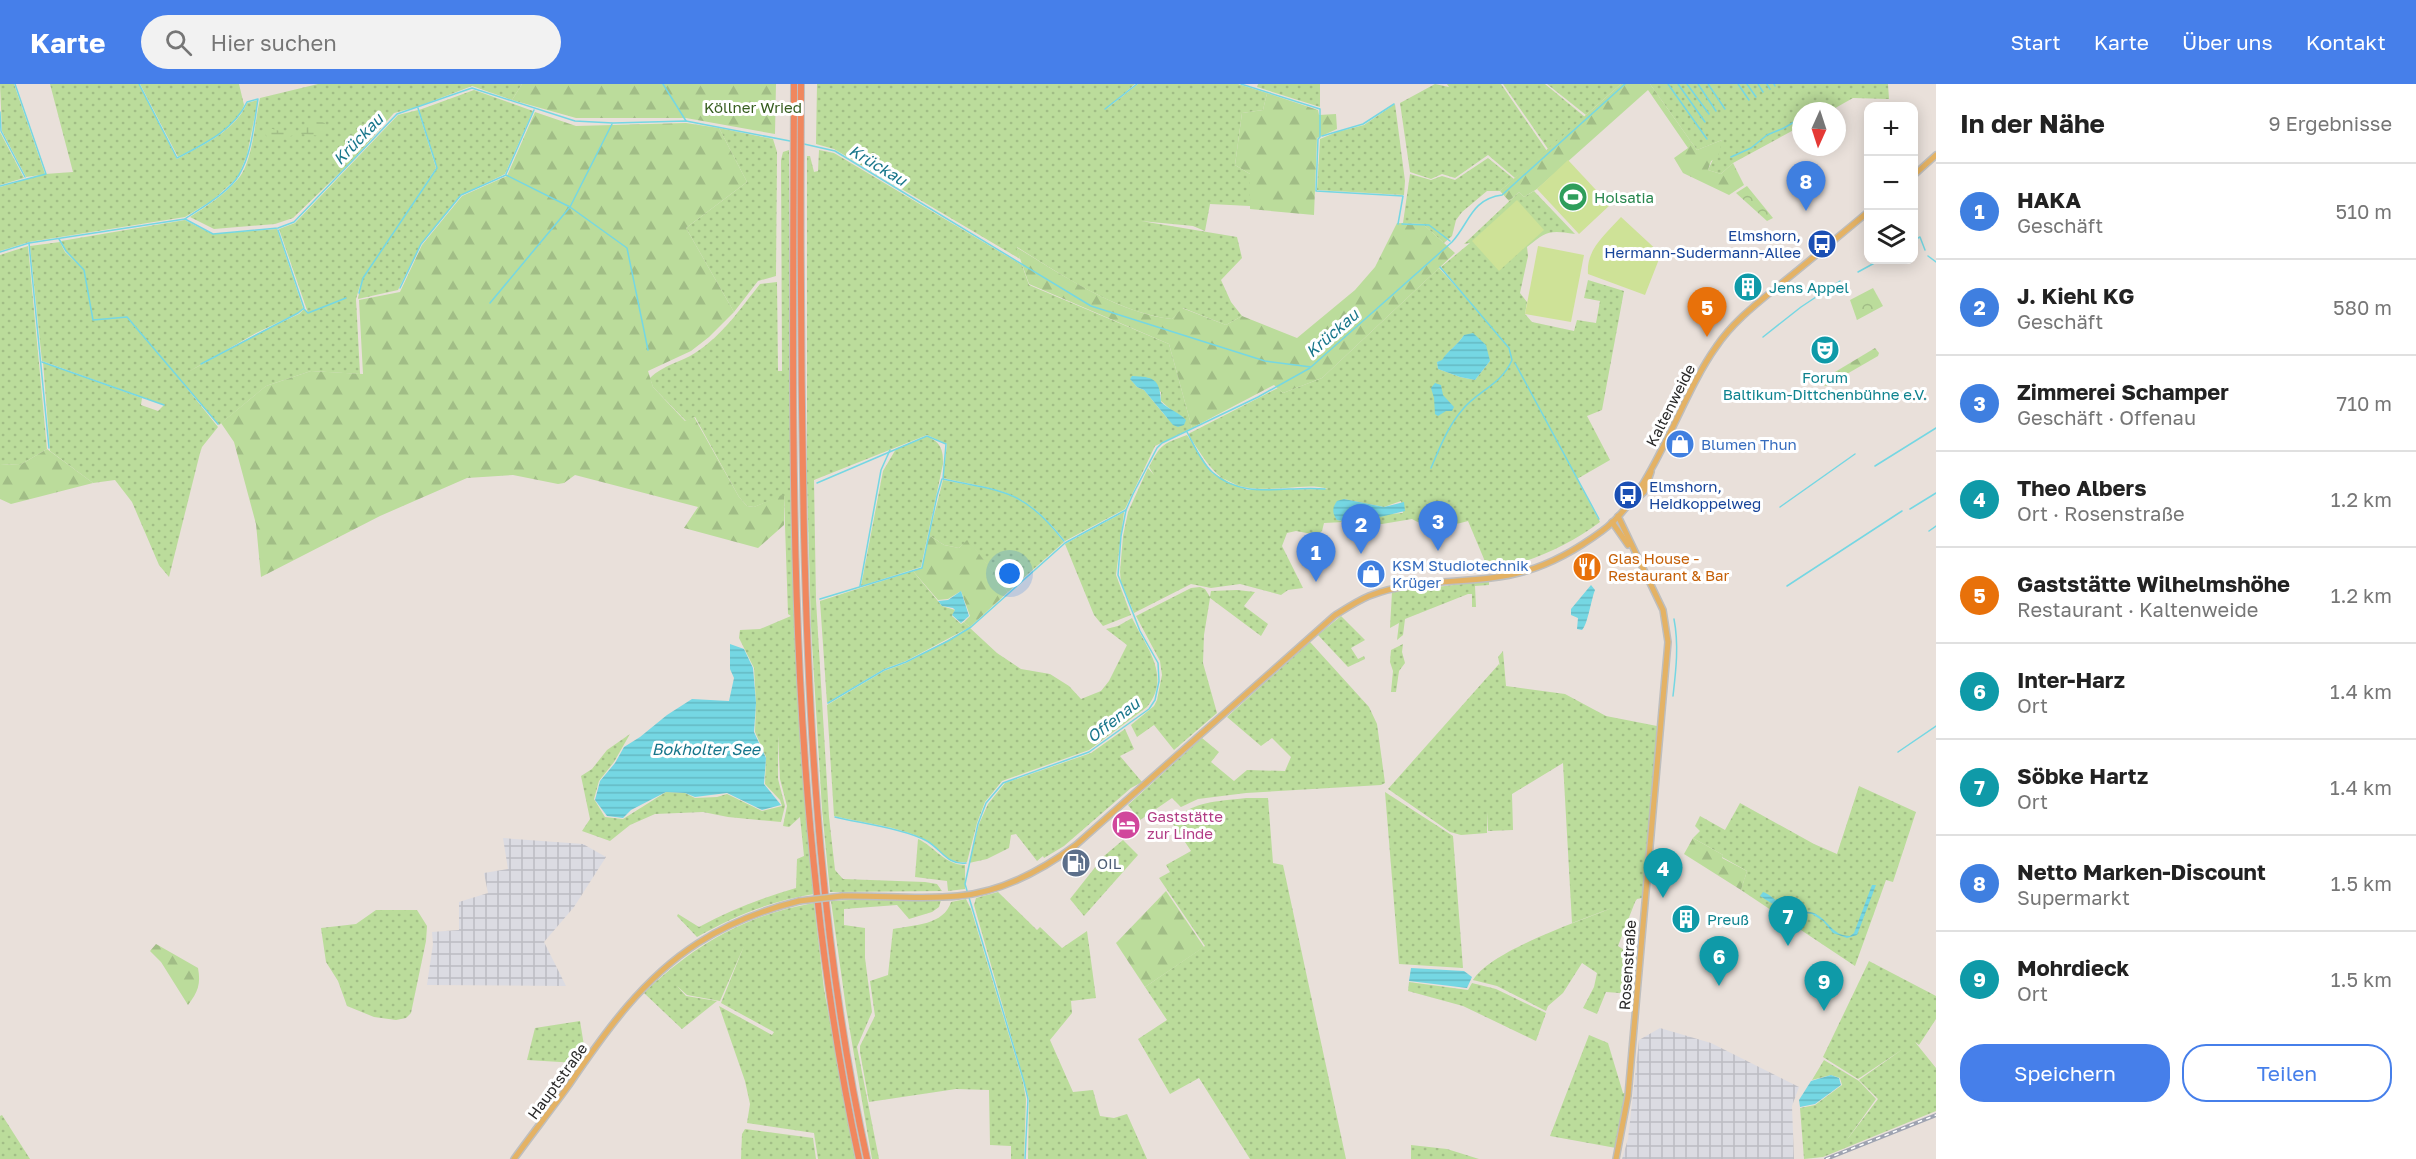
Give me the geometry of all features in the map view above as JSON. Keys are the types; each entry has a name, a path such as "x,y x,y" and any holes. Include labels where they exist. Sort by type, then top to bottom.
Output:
{"highway":[{"path":"794,84 806,632 813,752 823,874 838,997 867,1159"},
{"path":"801,84 801,126 797,163 796,531 805,754 824,945 850,1118 859,1159"}],"main road":[{"path":"1918,171 1936,155"},
{"name":"Kaltenweide","path":"842,896 959,896 1018,881 1045,867 1076,845 1334,616 1354,603 1392,588 1526,571 1570,552 1612,522 1626,507 1653,465 1701,371 1722,338 1751,309 1864,216"},
{"path":"1618,516 1636,558"},
{"path":"1612,522 1636,558"},
{"name":"Rosenstraße","path":"1616,1159 1628,1096 1664,700 1668,627 1663,610 1636,558"},
{"name":"Hauptstraße","path":"514,1159 619,1017 655,977 699,942 757,913 799,901 842,896"}],"shaded area":[{"path":"503,838 583,844 606,857 574,907 544,942 566,986 427,985 433,944 432,932 459,930 459,902 488,893 484,873 508,869"},
{"path":"1660,1028 1711,1043 1799,1087 1792,1106 1794,1159 1622,1159 1628,1139 1639,1040"}],"green space":[{"path":"0,84 14,84 45,174 73,172 50,84 139,84 177,159 227,129 242,113 247,103 258,100 247,155 238,177 213,200 185,217 29,242 0,251 0,187 40,175 26,177 2,131"},
{"path":"140,84 239,84 244,105 240,114 226,130 178,157"},
{"path":"318,84 522,84 512,100 472,86 417,107 394,113 352,161 293,218 275,224 214,229 190,217 221,195 243,172 250,152 260,98"},
{"name":"Köllner Wried","path":"522,84 776,84 775,134 686,118 576,118 512,100"},
{"path":"817,84 1135,84 1105,110 1138,84 1238,84 1267,93 1263,110 1242,113 1235,165 1250,174 1250,206 1210,204 1205,231 1193,226 1141,221 1237,237 1242,258 1221,280 1231,302 1242,316 1226,325 1183,308 1172,319 1152,315 1131,309 1092,292 1017,247 1020,259 834,149 816,144"},
{"path":"1258,84 1320,84 1320,107 1257,87"},
{"path":"1435,84 1449,87 1447,84 1501,84 1547,151 1515,178 1488,155 1455,178 1442,174 1431,179 1410,172 1400,103"},
{"path":"1503,84 1545,84 1585,117 1548,149"},
{"path":"1547,84 1621,84 1586,115"},
{"path":"1621,84 1650,84 1697,150 1722,140 1718,157 1711,161 1708,170 1721,174 1733,163 1744,185 1729,195 1683,173 1674,158 1688,148 1648,90 1537,189 1524,197 1519,192 1509,201 1500,191"},
{"path":"1650,84 1888,84 1889,99 1853,98 1846,102 1792,102 1792,131 1733,163 1721,174 1708,170 1722,140 1697,150"},
{"path":"474,90 533,111 505,174 461,195 421,244 398,290 358,299 361,282 356,299 360,374 311,371 266,386 219,425 173,371 218,427 200,453 169,577 159,565 132,502 115,480 93,483 50,451 43,362 142,398 141,405 158,411 164,405 42,361 30,246 60,242 65,252 84,270 66,251 61,241 185,220 212,234 277,229 303,308 298,313 256,333 188,372 299,314 304,309 308,313 279,229 295,223 398,115 418,110 436,168 379,255 437,168 419,110"},
{"path":"1267,93 1318,110 1319,115 1336,114 1337,129 1317,138 1314,215 1250,209 1250,174 1235,165 1242,113 1263,110"},
{"path":"1395,104 1405,181 1404,195 1317,190 1320,139 1364,125"},
{"path":"535,112 576,126 686,123 719,128 747,182 686,228 734,312 691,351 648,371 653,387 685,421 694,417 739,497 747,506 754,507 784,494 784,525 758,548 684,528 698,507 575,475 564,483 558,484 513,475 467,478 380,516 261,577 256,524 234,442 221,423 266,386 311,371 363,374 359,300 400,292 422,245 462,196 507,176"},
{"path":"314,120 325,123 321,136 301,134 269,140 264,132 266,127 286,132 298,131"},
{"path":"719,128 773,139 777,152 776,276 758,281 734,312 686,228 747,182"},
{"path":"0,132 24,178 0,185"},
{"path":"789,150 791,522 794,615 798,708 814,894 753,910 697,937 677,916 678,914 699,927 746,905 796,888 797,859 804,856 800,817 789,827 783,826 787,806 780,779 778,735 778,779 785,806 781,822 703,812 655,814 630,825 610,841 582,831 590,819 581,776 592,769 607,750 630,734 614,762 599,781 594,799 605,817 623,819 666,792 685,793 695,798 727,794 762,811 782,806 780,800 765,784 766,757 755,732 754,668 739,638 740,630 760,629 791,616 788,614 784,495 754,507 747,506 739,497 695,417 686,421 653,387 650,378 705,346 730,321 760,284 777,282 778,371 782,371 781,160 783,152"},
{"path":"819,150 834,153 1022,265 1029,285 1169,344 1192,428 1155,446 1125,509 1065,541 1037,511 1012,495 983,486 943,478 947,444 927,435 814,480 816,600 829,817 835,870 843,879 925,882 937,884 942,891 830,892 822,809 811,626 807,482 807,156 810,156 814,172 818,171","holes":["1132,376 1161,392 1161,401 1177,415 1183,417 1167,418 1144,390 1137,387 1131,380"]},
{"path":"1488,158 1514,179 1500,191 1487,191 1462,212 1456,220 1452,236 1444,243 1423,224 1403,223 1410,174 1431,180 1442,176 1455,180"},
{"name":"Holsatia","path":"1568,160 1610,205 1579,234 1537,189"},
{"path":"1747,186 1773,218 1767,221 1736,193"},
{"path":"1534,191 1575,234 1549,233 1527,247 1528,256 1520,293 1527,302 1525,314 1532,322 1574,331 1577,320 1596,323 1600,301 1584,298 1588,280 1624,291 1602,410 1587,416 1610,460 1577,479 1600,522 1548,552 1489,571 1468,521 1440,526 1426,525 1412,519 1382,524 1351,522 1364,519 1370,511 1376,515 1403,513 1401,501 1384,507 1344,499 1337,520 1344,522 1324,523 1322,531 1317,535 1296,531 1287,533 1282,546 1303,588 1288,590 1281,595 1240,584 1211,588 1191,584 1134,613 1121,582 1123,536 1128,512 1148,468 1154,475 1149,467 1160,449 1187,435 1212,473 1224,479 1208,463 1188,434 1278,388 1283,393 1322,378 1439,268 1470,302 1441,267 1470,243 1464,244 1519,192 1524,197","holes":["1464,335 1490,361 1475,380 1438,369 1437,362 1442,361","1238,485 1250,488 1313,487 1328,489 1247,490"]},
{"path":"1517,200 1544,230 1499,271 1472,241"},
{"path":"1621,217 1661,254 1645,295 1588,274 1588,265 1593,250"},
{"path":"1397,223 1423,224 1455,253 1322,378 1283,393 1274,385 1192,428 1169,344 1029,284 1016,247 1091,291 1152,316 1172,319 1182,308 1226,325 1242,316 1297,338 1355,290 1375,267"},
{"path":"28,246 47,449 20,465 0,464 0,255"},
{"path":"1538,246 1584,255 1571,322 1525,314"},
{"path":"1873,288 1883,306 1857,320 1850,300"},
{"path":"1875,348 1879,353 1878,356 1826,386 1820,384 1820,381"},
{"path":"927,436 940,447 943,464 921,567 861,586 883,471 896,449"},
{"path":"47,449 93,483 11,504 0,499 0,464 20,465"},
{"path":"943,480 987,488 1019,499 1048,522 1064,542 1008,592 968,540 959,548 944,545 929,535"},
{"path":"1124,512 1116,575 1131,615 1103,626 1094,615 1065,544"},
{"path":"929,535 944,545 959,548 968,539 1008,592 970,627 964,622 970,616 961,591 948,599 938,600 913,571 922,568"},
{"path":"913,571 942,606 955,610 952,616 961,624 964,622 970,627 906,661 884,669 827,703 820,601"},
{"path":"1489,581 1489,585 1475,586 1476,607 1472,607 1472,594 1468,594 1405,619 1403,635 1397,640 1399,623 1390,628 1392,592"},
{"path":"1191,588 1205,589 1210,597 1211,591 1255,592 1244,606 1268,624 1261,636 1210,598 1204,635 1203,663 1217,713 1174,750 1154,725 1137,737 1131,725 1154,706 1162,675 1160,661 1136,616"},
{"path":"1341,616 1365,640 1351,648 1358,659 1364,656 1365,659 1348,667 1318,635"},
{"path":"1132,618 1154,662 1157,673 1154,695 1147,707 1089,750 1002,781 985,802 967,862 953,861 924,839 914,835 834,816 827,705 884,671 906,663 970,628 997,653 1021,669 1050,674 1069,686 1081,699 1101,691 1109,681 1127,645 1106,629 1118,626"},
{"path":"1310,642 1369,707 1377,724 1385,783 1246,793 1198,799 1181,807 1172,798 1140,820 1128,805 1202,738 1219,752 1211,762 1234,781 1247,770 1285,771 1291,757 1272,738 1261,746 1227,717"},
{"path":"1403,644 1402,652 1405,663 1399,671 1396,692 1391,692 1393,671 1390,662 1391,650"},
{"path":"1503,651 1506,686 1565,694 1606,716 1657,726 1653,795 1648,795 1654,796 1642,898 1635,902 1618,946 1637,958 1634,994 1606,992 1597,1014 1583,1008 1594,987 1597,973 1582,963 1563,993 1548,1006 1546,1011 1497,986 1473,980 1498,958 1518,947 1617,906 1572,923 1563,763 1512,794 1513,830 1488,831 1487,812 1487,833 1461,835 1450,832 1388,789 1499,664 1500,666 1498,657"},
{"path":"1125,729 1134,749 1120,756 1142,782 1131,788 1064,846 1044,858 1043,856 1037,861 1016,834 1011,835 1009,848 987,859 969,863 979,824 988,804 1005,783 1091,753"},
{"path":"1859,786 1916,812 1893,882 1886,880 1855,966 1741,890 1747,871 1693,838 1700,831 1695,826 1700,816 1725,830 1740,803 1814,844 1837,854"},
{"path":"1385,792 1453,836 1463,968 1399,964"},
{"path":"1268,798 1273,863 1283,865 1346,1159 1250,1159 1199,1078 1170,1094 1138,1039 1167,1020 1145,987 1205,946 1159,878 1170,872 1166,865 1191,851 1171,821 1198,806 1215,801"},
{"path":"1693,838 1723,855 1722,858 1747,871 1741,890 1684,854"},
{"path":"918,839 946,859 965,865 965,889 948,891 947,881 915,877"},
{"path":"1123,840 1138,855 1084,916 1070,899 1104,856"},
{"path":"1166,891 1204,947 1145,987 1116,943"},
{"path":"998,892 1037,930 1040,927 1062,948 1087,931 1096,998 1071,1001 1072,1013 1050,1040 1073,1092 1093,1090 1100,1116 1114,1118 1127,1114 1147,1159 1028,1159 1029,1099 974,905 976,898"},
{"path":"887,898 941,900 939,907 932,912 909,919 897,905 844,909 844,925 865,928 865,958 872,1012 857,1047 879,1159 872,1159 846,1008 831,901"},
{"path":"966,899 1023,1082 1026,1099 1024,1159 1011,1159 1011,1146 990,1145 989,1090 956,1089 869,1102 860,1046 875,1016 870,981 888,975 893,929 935,920 947,910 951,902"},
{"path":"814,903 824,989 855,1159 818,1159 814,1133 747,1123 750,1104 745,1081 719,1006 772,1035 774,1032 721,1003 744,946 720,1001 687,995 677,986 686,996 717,1001 682,1029 644,993 682,960 722,934 765,915"},
{"path":"376,910 417,910 427,926 411,1013 406,1018 396,1020 374,1017 347,1006 338,981 326,962 321,928 356,924"},
{"path":"156,944 198,968 198,988 188,1005 161,962 150,951"},
{"path":"1869,961 1936,996 1936,1019 1919,1045 1915,1042 1936,1068 1936,1111 1823,1157 1804,1159 1800,1108 1815,1105 1842,1085 1840,1078 1831,1075 1812,1080 1824,1060 1859,1081 1876,1099 1846,1141 1878,1099 1859,1080 1903,1049 1858,1079 1823,1057"},
{"path":"1409,982 1468,990 1472,983 1496,989 1546,1013 1536,1041 1463,1006 1408,991"},
{"path":"580,1021 585,1052 577,1063 527,1060 535,1028"},
{"path":"1589,1035 1608,1043 1623,1093 1625,1093 1616,1148 1550,1136"},
{"path":"2,1115 30,1159 0,1159 0,1116"},
{"path":"745,1129 813,1138 816,1159 741,1159 742,1134"},
{"path":"1411,1145 1447,1149 1479,1159 1411,1159"}],"water":[{"path":"1473,333 1486,345 1490,361 1475,380 1438,369 1437,362 1442,360 1464,335"},
{"path":"1132,376 1154,380 1159,388 1161,402 1186,420 1184,425 1178,427 1173,425 1144,390 1137,387 1130,379"},
{"path":"1435,383 1441,385 1443,395 1454,407 1452,411 1446,411 1438,416 1435,414 1431,388"},
{"path":"1344,499 1384,507 1404,502 1405,511 1380,517 1370,511 1355,521 1337,520 1333,513 1334,506 1337,501"},
{"path":"1591,585 1595,590 1588,617 1582,630 1577,629 1578,618 1571,615 1571,609"},
{"path":"961,591 969,616 961,623 952,615 955,610 953,608 942,606 938,601 948,600"},
{"name":"Bokholter See","path":"730,644 744,649 753,668 756,703 754,732 766,758 764,784 781,805 762,810 727,793 695,797 685,793 666,792 631,810 623,818 607,816 595,800 600,781 615,763 624,747 692,699 729,701 734,678 730,669"},
{"path":"1872,885 1876,885 1857,935 1847,938 1833,933 1823,921 1812,914 1784,911 1760,896 1763,892 1791,910 1814,913 1835,931 1850,936 1854,933"},
{"path":"1411,968 1464,971 1472,977 1467,988 1409,981"},
{"path":"1831,1075 1839,1078 1841,1085 1815,1104 1800,1107 1799,1100 1811,1081"}],"waterway":[{"path":"0,186 46,174 15,84"},
{"path":"139,84 177,158 217,135 234,121 247,102 258,99 250,148 239,175 222,193 185,219"},
{"path":"663,84 686,121"},
{"path":"1105,109 1137,84"},
{"path":"1241,84 1320,109 1316,191 1403,196 1398,224"},
{"name":"Krückau","path":"804,144 835,151 1091,306 1265,361 1311,367 1452,242 1477,207 1492,197 1502,195 1625,84"},
{"path":"1668,84 1707,139"},
{"path":"1678,84 1705,122"},
{"path":"1687,84 1709,114"},
{"path":"1698,84 1716,111"},
{"path":"1708,84 1725,109"},
{"path":"1738,84 1749,100"},
{"path":"1747,84 1756,97"},
{"path":"1758,84 1763,92"},
{"path":"1767,84 1770,89"},
{"name":"Krückau","path":"0,252 29,243 185,219 213,234 278,228 294,222 397,114 472,88 575,121 613,123 686,121 790,141"},
{"path":"1322,136 1363,124 1394,104"},
{"path":"359,293 363,278 437,168 418,108"},
{"path":"506,174 534,110"},
{"path":"0,112 1,131 25,177"},
{"path":"1731,157 1751,148 1767,135 1792,123"},
{"path":"490,303 570,207 612,124"},
{"path":"400,288 421,244 461,195 506,175 570,207 627,248 648,350"},
{"path":"1402,224 1429,225 1450,241"},
{"path":"201,364 304,308 278,230"},
{"path":"1918,238 1920,237 1925,250"},
{"path":"59,239 66,251 84,270 93,320 127,317 218,424"},
{"path":"29,243 49,448"},
{"path":"1928,256 1936,262"},
{"path":"1858,272 1873,264"},
{"path":"1431,468 1453,422 1469,403 1502,375 1512,360 1509,348 1440,267"},
{"path":"1763,337 1801,307 1840,281"},
{"path":"304,309 308,313 346,298"},
{"path":"42,362 164,405"},
{"path":"1515,363 1599,519"},
{"name":"Offenau","path":"1025,1159 1028,1099 965,884 978,824 986,803 1003,783 1089,752 1149,709 1155,700 1159,681 1158,663 1140,631 1118,575 1126,510 1157,448 1162,443 1258,397 1310,368"},
{"path":"1875,466 1936,428"},
{"path":"1187,432 1204,463 1224,481 1251,489 1325,489"},
{"path":"817,483 927,436 946,444 943,479 1011,495 1036,511 1064,541"},
{"path":"860,586 881,470 890,450"},
{"path":"1780,507 1855,454"},
{"path":"820,599 922,568 942,479"},
{"path":"1910,509 1936,493"},
{"path":"828,703 884,670 906,662 971,627 1065,543 1126,510"},
{"path":"1787,586 1902,511"},
{"path":"1929,531 1936,526"},
{"path":"1673,696 1677,648 1674,619"},
{"path":"1898,752 1936,726"},
{"path":"835,817 918,837 927,841 954,862 966,863"}],"railway":[{"path":"1826,1159 1936,1115"}],"place":[{"name":"Holsatia","path":"1573,197"},
{"name":"Netto Marken-Discount","path":"1806,211"},
{"name":"Elmshorn, Hermann-Sudermann-Allee","path":"1822,244"},
{"name":"Jens Appel","path":"1748,287"},
{"name":"Gaststätte Wilhelmshöhe","path":"1707,337"},
{"name":"Forum Baltikum-Dittchenbühne e.V.","path":"1825,350"},
{"name":"Blumen Thun","path":"1680,444"},
{"name":"Elmshorn, Heidkoppelweg","path":"1628,495"},
{"name":"Zimmerei Schamper","path":"1438,551"},
{"name":"J. Kiehl KG","path":"1361,554"},
{"name":"Glas House - Restaurant & Bar","path":"1587,567"},
{"name":"KSM Studiotechnik Krüger","path":"1371,574"},
{"name":"HAKA","path":"1316,582"},
{"name":"Gaststätte zur Linde","path":"1126,825"},
{"name":"OIL","path":"1076,863"},
{"name":"Theo Albers","path":"1663,898"},
{"name":"Preuß","path":"1686,919"},
{"name":"Söbke Hartz","path":"1788,946"},
{"name":"Inter-Harz","path":"1719,986"},
{"name":"Mohrdieck","path":"1824,1011"}]}
